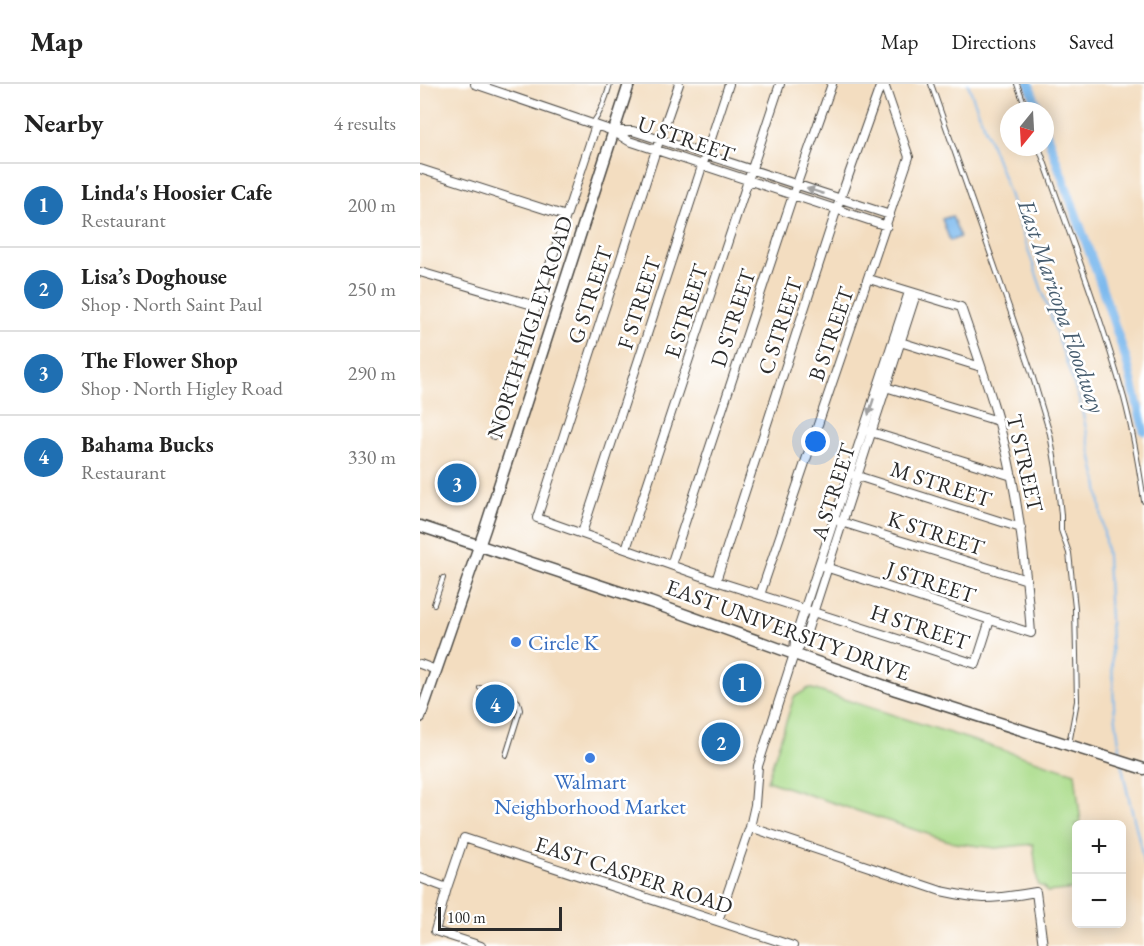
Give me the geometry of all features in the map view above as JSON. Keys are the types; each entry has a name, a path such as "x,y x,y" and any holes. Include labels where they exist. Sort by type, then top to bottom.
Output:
{"main road":[{"name":"NORTH HIGLEY ROAD","path":"420,717 479,545 629,84"},
{"name":"EAST UNIVERSITY DRIVE","path":"420,526 650,602 896,690 1144,769"}],"street":[{"path":"476,84 614,131"},
{"name":"G STREET","path":"582,533 537,518 679,84"},
{"name":"F STREET","path":"582,533 729,84"},
{"name":"E STREET","path":"626,549 780,84"},
{"name":"D STREET","path":"671,565 832,84"},
{"name":"C STREET","path":"716,581 840,199 883,84"},
{"name":"B STREET","path":"760,595 909,157 883,84"},
{"name":"NORTH HIGLEY ROAD","path":"494,435 594,124"},
{"name":"U STREET","path":"614,131 633,131 890,215"},
{"name":"U STREET","path":"614,131 629,141 887,226"},
{"path":"420,169 566,216"},
{"path":"420,272 536,306"},
{"path":"869,279 913,293"},
{"name":"T STREET","path":"913,293 961,307 998,421 1012,476 1021,528 1031,633"},
{"name":"A STREET","path":"808,611 819,565 838,521 913,293"},
{"path":"897,341 981,367"},
{"path":"882,386 998,421"},
{"path":"868,431 1012,476"},
{"name":"M STREET","path":"853,475 1021,528"},
{"name":"A STREET","path":"718,921 750,827 755,805 758,766 794,654 795,638 828,567 838,521"},
{"name":"K STREET","path":"838,521 1027,580"},
{"path":"582,533 808,611"},
{"name":"J STREET","path":"819,565 1031,633"},
{"name":"H STREET","path":"808,611 976,664 990,620"},
{"path":"420,664 436,670"},
{"path":"750,827 941,891 983,898 1036,892 1043,946"},
{"name":"EAST CASPER ROAD","path":"447,888 464,838 792,946"},
{"path":"420,878 447,888 435,931 481,946"}],"lane":[{"path":"594,124 610,84"},
{"path":"931,84 1031,371 1050,434 1059,492 1061,530 1069,553 1075,608 1077,701 1069,745"},
{"path":"1017,84 1024,102"},
{"path":"1042,156 1124,399 1144,501"},
{"path":"435,604 443,578"},
{"path":"480,688 514,699 520,706 506,755"}],"green space":[{"path":"809,688 1075,773 1081,820 1072,820 1072,889 1047,892 1044,887 1038,885 1033,844 996,848 955,843 767,781 794,697"}],"water":[{"path":"952,216 960,237 950,241 942,219"}],"waterway":[{"name":"East Maricopa Floodway","path":"968,84 1004,179 1081,405 1097,481 1107,556 1114,706 1121,757"},
{"path":"1029,84 1036,102"},
{"path":"1054,154 1127,362 1144,431"},
{"name":"East Maricopa Floodway","path":"1122,765 1144,865"}],"place":[{"name":"The Flower Shop","path":"457,483"},
{"name":"Circle K","path":"516,642"},
{"name":"Linda's Hoosier Cafe","path":"742,683"},
{"name":"Bahama Bucks","path":"495,704"},
{"name":"Lisa’s Doghouse","path":"721,742"},
{"name":"Walmart Neighborhood Market","path":"590,758"}]}
